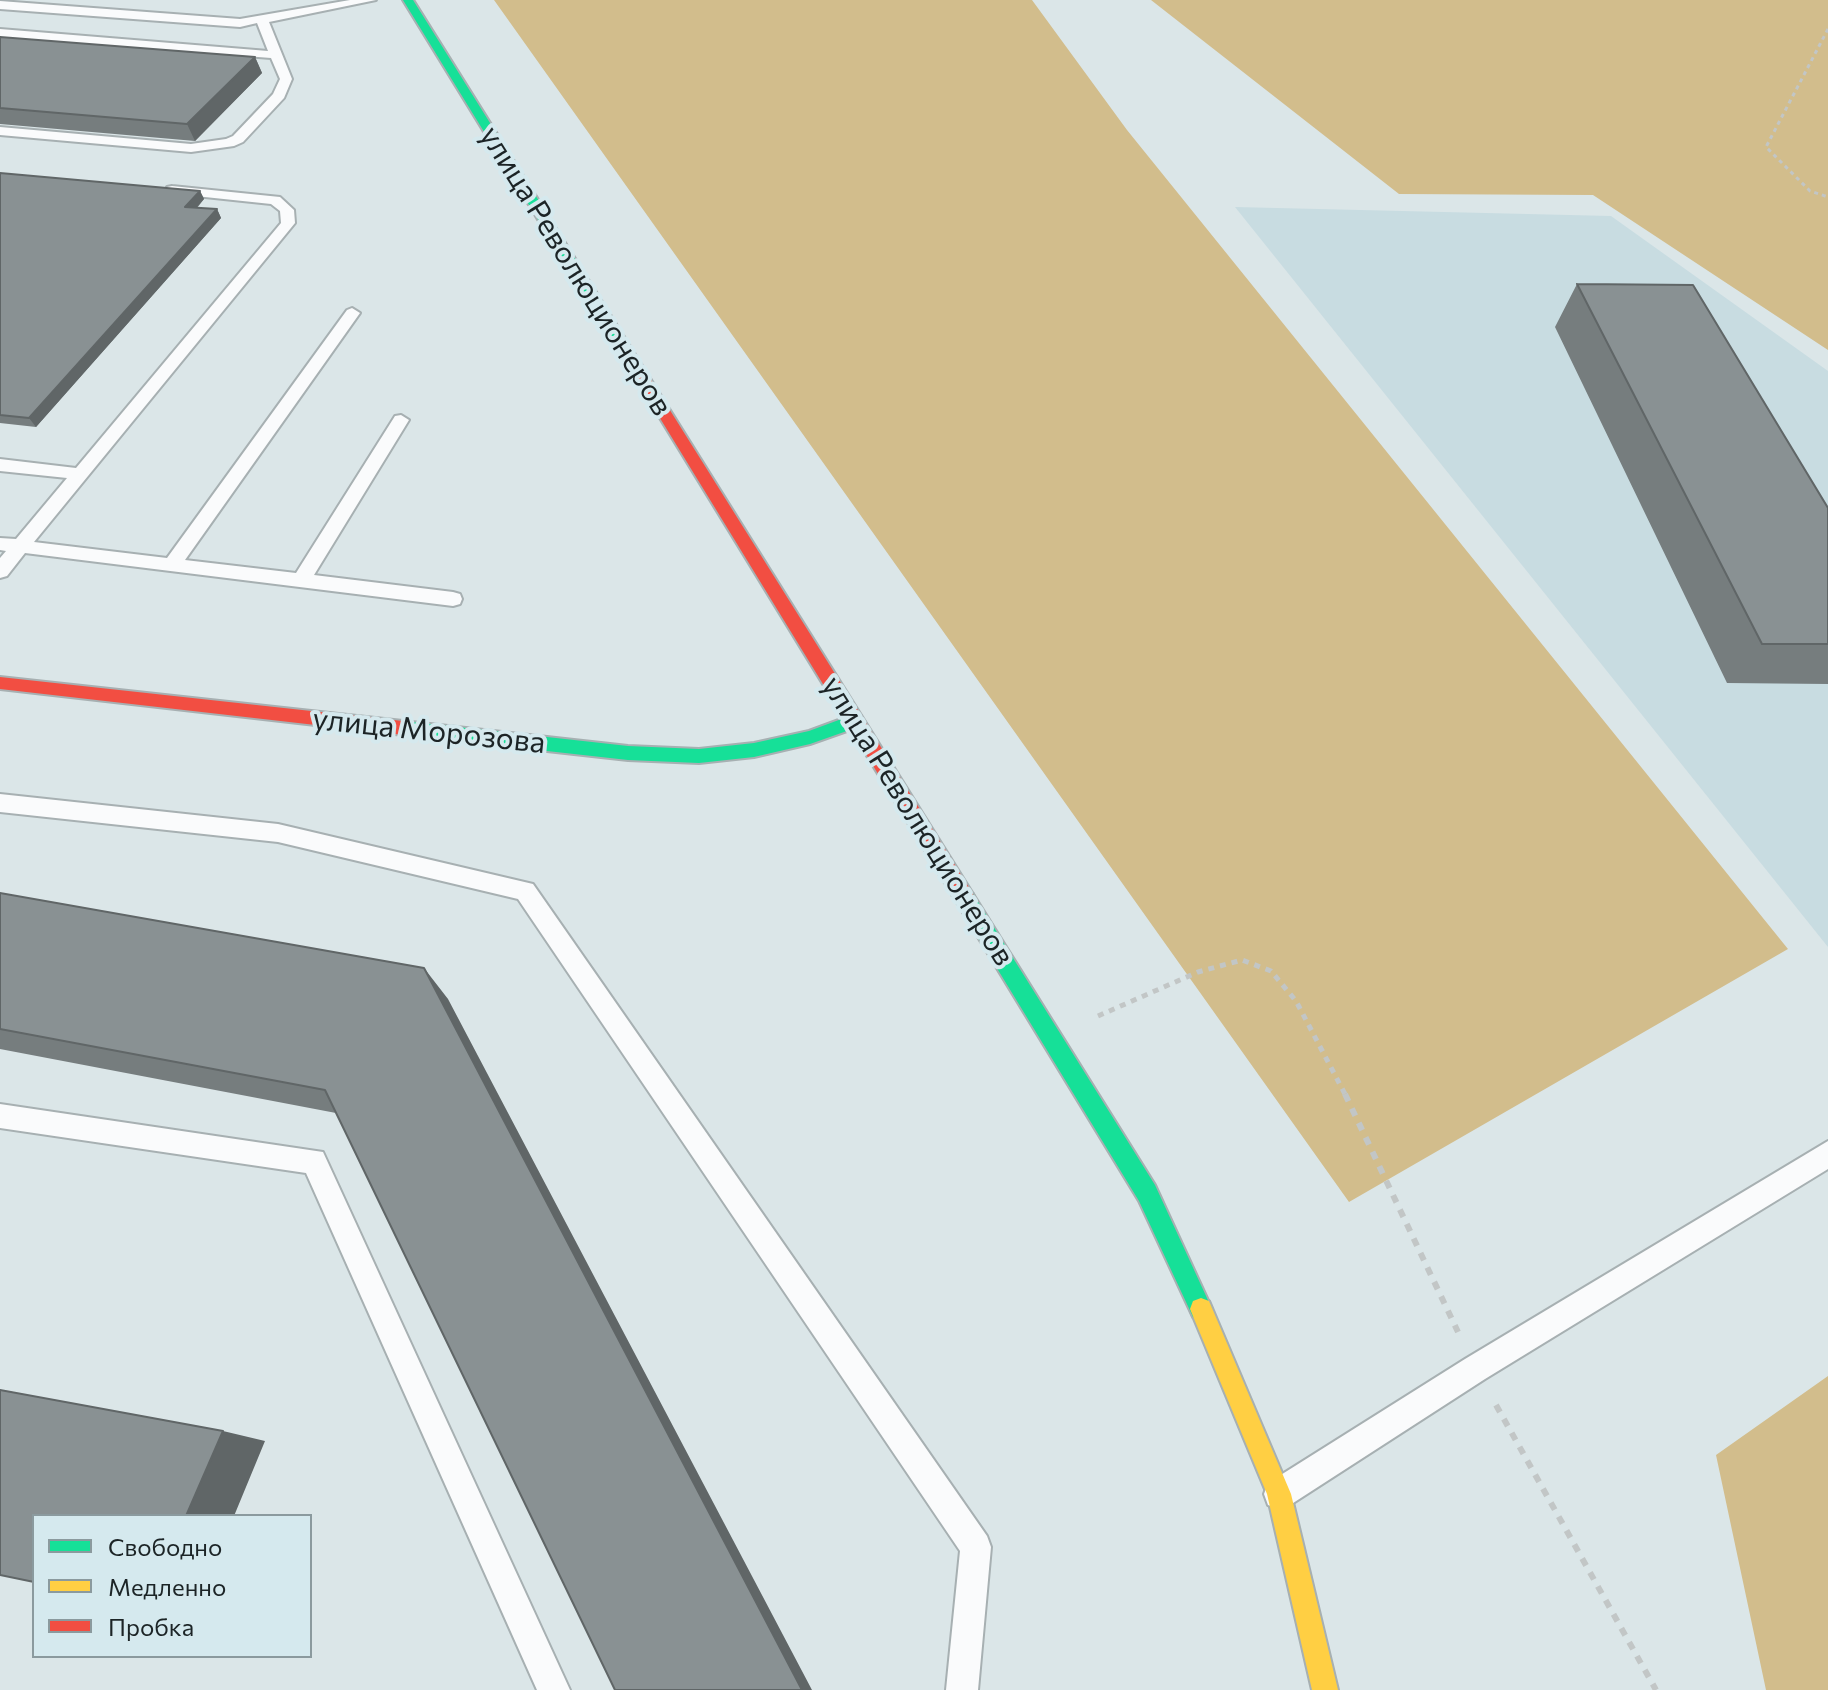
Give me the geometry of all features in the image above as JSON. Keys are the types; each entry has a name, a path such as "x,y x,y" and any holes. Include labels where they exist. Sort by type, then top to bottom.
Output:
{"main road":[{"name":"улица Революционеров","path":"408,0 1147,1193 1217,1342 1279,1494 1325,1690"},
{"name":"улица Морозова","path":"0,683 628,753 699,756 754,750 810,737 855,721"}],"lane":[{"path":"0,5 232,23 370,0"},
{"path":"0,131 191,148 219,146 238,139 279,95 286,79 262,20"},
{"path":"0,33 278,55"},
{"path":"0,571 288,223 287,210 275,200 153,189"},
{"path":"172,565 352,313"},
{"path":"301,581 401,420"},
{"path":"0,465 80,474"},
{"path":"0,544 453,599"},
{"path":"0,803 278,833 525,891 976,1547 962,1690"},
{"path":"0,1116 314,1161 554,1690"},
{"path":"1279,1494 1475,1369 1828,1154"}],"path":[{"path":"1828,29 1766,147 1810,191 1828,197"},
{"path":"1052,1036 1198,972 1242,960 1271,971 1296,1001 1341,1087 1475,1369 1656,1690"}],"shaded area":[{"path":"494,0 1032,0 1127,130 1788,949 1349,1202"},
{"path":"1151,0 1828,0 1828,350 1593,195 1399,194"},
{"path":"1235,207 1611,216 1828,371 1828,947"},
{"path":"1828,1376 1828,1690 1766,1690 1716,1455"}],"building":[{"path":"0,37 255,57 187,124 0,108"},
{"path":"0,173 200,191 185,207 217,209 29,418 0,415"},
{"path":"1577,284 1693,285 1828,508 1828,644 1762,644"},
{"path":"0,893 424,968 802,1690 615,1690 325,1090 0,1029"},
{"path":"0,1390 223,1431 187,1514 32,1514 32,1582 0,1575"}],"traffic: fast":[{"path":"408,0 624,348"},
{"path":"412,729 628,753 699,756 754,750 810,737 855,721"},
{"path":"966,900 1147,1193 1201,1309"}],"traffic: slow":[{"path":"1201,1309 1279,1494 1325,1690"}],"traffic: jam":[{"path":"624,348 966,900"},
{"path":"0,683 412,729"}]}
